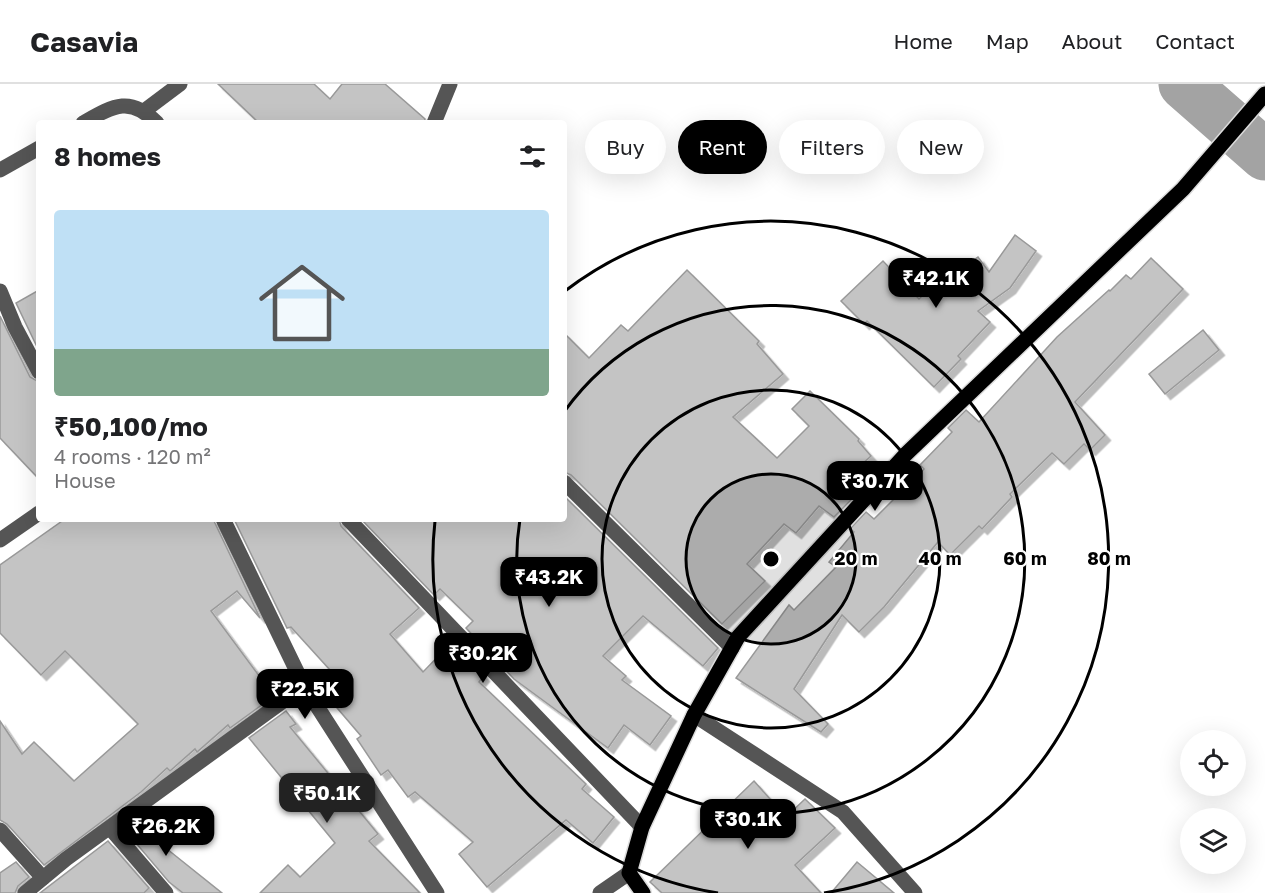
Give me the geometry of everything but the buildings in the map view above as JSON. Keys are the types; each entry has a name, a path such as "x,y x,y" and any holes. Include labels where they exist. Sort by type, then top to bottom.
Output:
{"main road":[{"path":"643,893 628,873 642,827 694,715 738,637 906,454 1183,189 1265,94"}],"street":[{"path":"144,111 180,84"},
{"path":"435,120 450,84"},
{"path":"88,120 111,107 130,105 144,111 154,120"},
{"path":"0,170 36,150"},
{"path":"0,291 15,327 36,366"},
{"path":"567,485 732,648"},
{"path":"0,540 36,515"},
{"path":"224,522 304,686 437,893"},
{"path":"351,522 642,827"},
{"path":"24,893 304,686"},
{"path":"694,715 843,812 915,893"},
{"path":"110,828 166,893"},
{"path":"0,830 43,878"},
{"path":"600,893 628,873"}],"waterway":[{"path":"1184,84 1265,155"}]}
